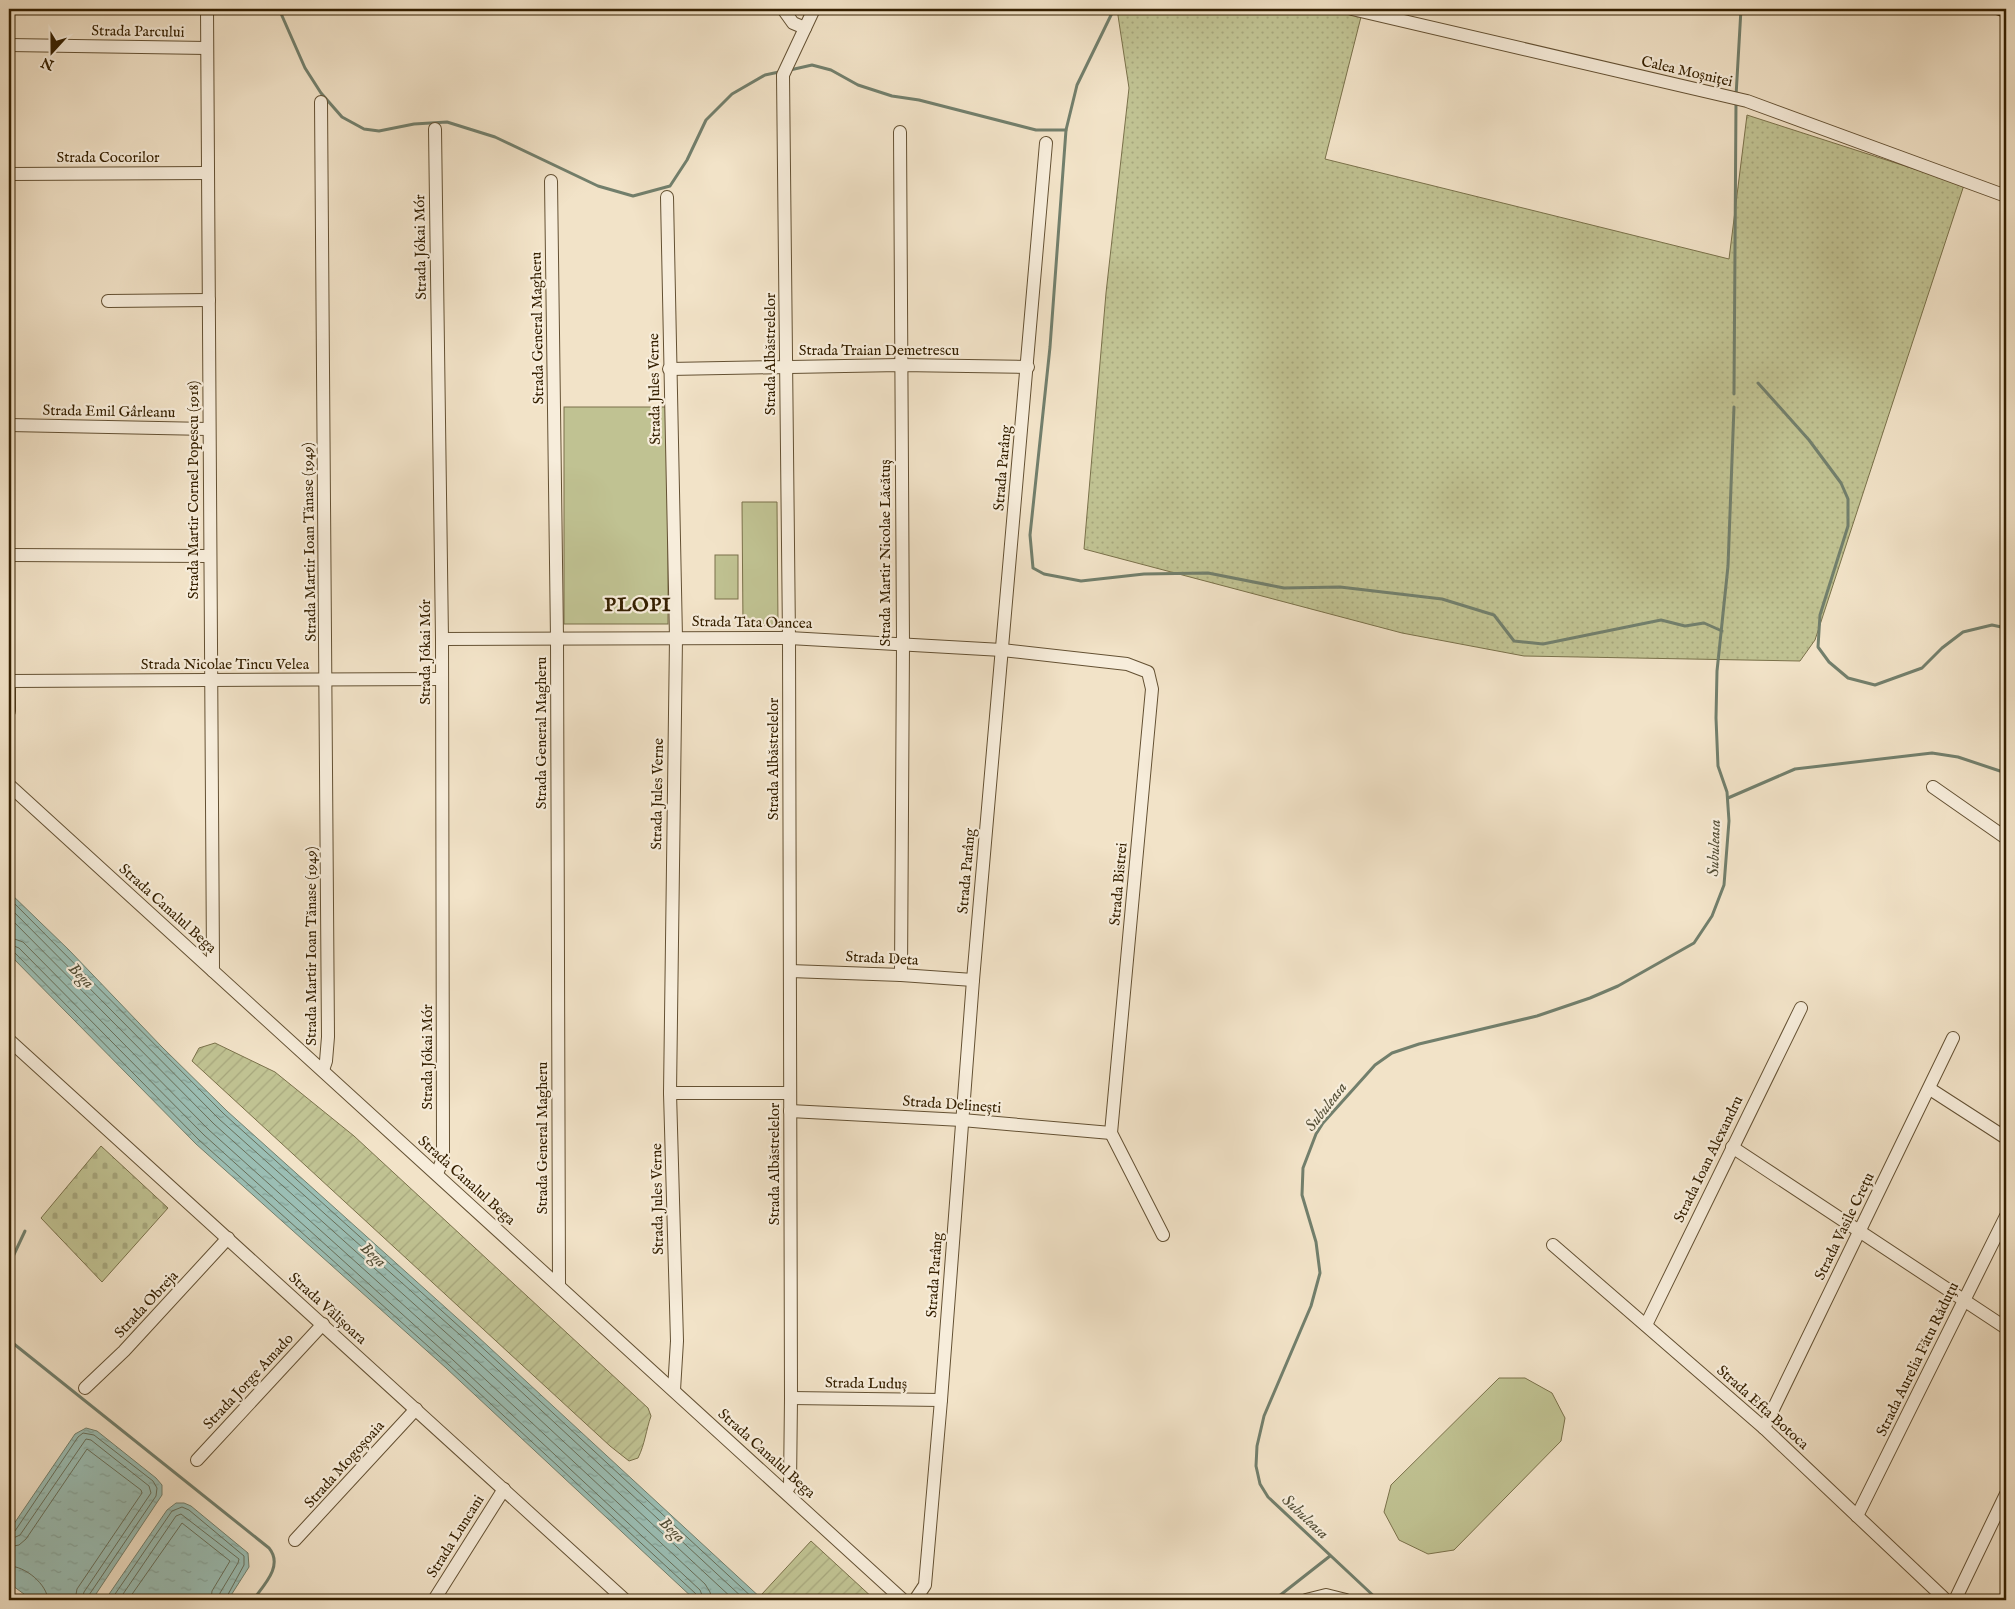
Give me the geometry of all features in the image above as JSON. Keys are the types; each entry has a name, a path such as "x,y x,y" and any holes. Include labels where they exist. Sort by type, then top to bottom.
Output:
{"street":[{"name":"Strada Martir Cornel Popescu (1918)","path":"207,9 208,429 212,680 213,971"},
{"path":"783,9 793,23 805,28"},
{"name":"Strada Albăstrelelor","path":"786,1492 790,1485 791,1398 789,638 783,75 814,9"},
{"name":"Calea Moșniței","path":"1352,9 1747,101 2006,196"},
{"name":"Strada Parcului","path":"9,45 207,48"},
{"name":"Strada Martir Ioan Tănase (1949)","path":"321,102 328,1036 326,1061 323,1070"},
{"name":"Strada Jókai Mór","path":"435,129 442,639 443,1145 443,1158 437,1174"},
{"name":"Strada Martir Nicolae Lăcătuș","path":"900,132 903,644 901,975"},
{"name":"Strada Parâng","path":"915,1600 925,1585 973,980 1028,367 1046,143"},
{"name":"Strada Cocorilor","path":"9,174 207,173"},
{"name":"Strada General Magheru","path":"551,181 557,638 559,1285"},
{"name":"Strada Jules Verne","path":"667,197 669,369 676,638 670,1092 677,1342 674,1390"},
{"path":"108,301 208,300"},
{"name":"Strada Traian Demetrescu","path":"669,369 900,365 1028,367"},
{"name":"Strada Emil Gârleanu","path":"9,425 208,429"},
{"path":"9,555 209,556"},
{"name":"Strada Tata Oancea","path":"442,639 789,638 1002,650"},
{"name":"Strada Bistrei","path":"1002,650 1127,664 1148,672 1151,681 1152,689 1111,1132"},
{"name":"Strada Nicolae Tincu Velea","path":"9,681 441,679"},
{"path":"9,681 9,711"},
{"name":"Strada Canalul Bega","path":"9,785 903,1600"},
{"path":"1933,787 2006,838"},
{"name":"Strada Deta","path":"790,971 973,980"},
{"name":"Strada Ioan Alexandru","path":"1646,1325 1801,1008"},
{"name":"Strada Vasile Crețu","path":"1764,1428 1859,1230 1930,1089 1953,1038"},
{"name":"Strada Vălișoara","path":"9,1040 504,1489 617,1598"},
{"path":"1930,1089 2006,1138"},
{"path":"670,1092 790,1093"},
{"name":"Strada Delinești","path":"790,1111 962,1120 1111,1132"},
{"path":"1111,1132 1164,1235"},
{"path":"1732,1147 2006,1328"},
{"name":"Strada Aurelia Fătu Răduțu","path":"1857,1516 2006,1216"},
{"name":"Strada Obreja","path":"85,1388 124,1351 228,1238"},
{"name":"Strada Efta Botoca","path":"1553,1246 1764,1428 1946,1600"},
{"name":"Strada Jorge Amado","path":"197,1460 323,1324"},
{"name":"Strada Luduș","path":"791,1398 941,1400"},
{"name":"Strada Mogoșoaia","path":"296,1540 416,1409"},
{"name":"Strada Luncani","path":"434,1600 504,1489"},
{"path":"1955,1600 2006,1494"},
{"path":"1306,1600 1326,1595 1346,1600"}],"green space":[{"path":"1117,9 1363,9 1325,159 1729,259 1747,115 1964,185 1815,640 1800,661 1524,656 1402,633 1084,549 1106,293 1129,88"},
{"path":"564,407 668,407 668,624 564,624"},
{"path":"742,502 777,502 778,625 743,626"},
{"path":"715,555 738,555 738,599 715,599"},
{"path":"215,1043 275,1072 354,1136 648,1408 651,1416 638,1458 629,1461 610,1446 192,1061 199,1048"},
{"path":"101,1146 168,1208 102,1282 41,1218"},
{"path":"1499,1378 1525,1378 1552,1393 1565,1418 1561,1441 1454,1550 1428,1554 1399,1540 1384,1512 1391,1485"},
{"path":"811,1541 875,1600 769,1600 762,1594"}],"water":[{"name":"Bega","path":"9,892 69,950 162,1047 227,1111 476,1335 763,1600 695,1600 446,1368 196,1144 9,954"},
{"path":"86,1428 97,1431 156,1478 162,1485 162,1495 92,1600 32,1600 9,1583 9,1531 75,1434"},
{"path":"176,1503 184,1503 191,1506 248,1553 249,1567 228,1600 105,1600 167,1510"}],"waterway":[{"path":"279,9 305,68 321,93 342,117 364,129 379,131 414,124 447,122 495,137 598,186 633,196 670,186 687,160 706,120 732,94 765,75 779,72"},
{"path":"1114,9 1077,85 1066,130 1050,347 1030,535 1033,568 1044,574 1081,581 1144,574 1208,573 1284,588 1340,587 1442,599 1494,615 1514,641 1543,644 1661,620 1685,626 1704,623 1722,631"},
{"path":"1736,96 1741,9"},
{"path":"790,70 812,65 831,70 858,85 892,96 919,100 1036,130 1066,130"},
{"path":"1734,394 1736,102"},
{"path":"1758,383 1809,440 1841,483 1848,499 1848,526 1820,615 1818,647 1829,662 1848,678 1875,685 1922,668 1942,648 1963,632 1992,625 2006,628"},
{"name":"Subuleasa","path":"1378,1600 1268,1497 1260,1484 1256,1466 1257,1446 1264,1416 1311,1306 1320,1273 1316,1242 1302,1195 1303,1168 1316,1134 1323,1123 1375,1065 1392,1053 1419,1044 1537,1016 1590,998 1618,986 1694,943 1712,916 1724,885 1729,821 1727,792 1718,766 1716,718 1717,671 1728,566 1734,407"},
{"path":"1728,798 1795,769 1932,753 1958,757 2006,773"},
{"path":"9,1265 25,1231"},
{"path":"9,1340 269,1548 273,1555 273,1569 253,1600"},
{"path":"1274,1600 1330,1556"}],"railway":[{"path":"1986,9 2006,16"}],"district":[{"name":"PLOPI","path":"638,604"}]}
